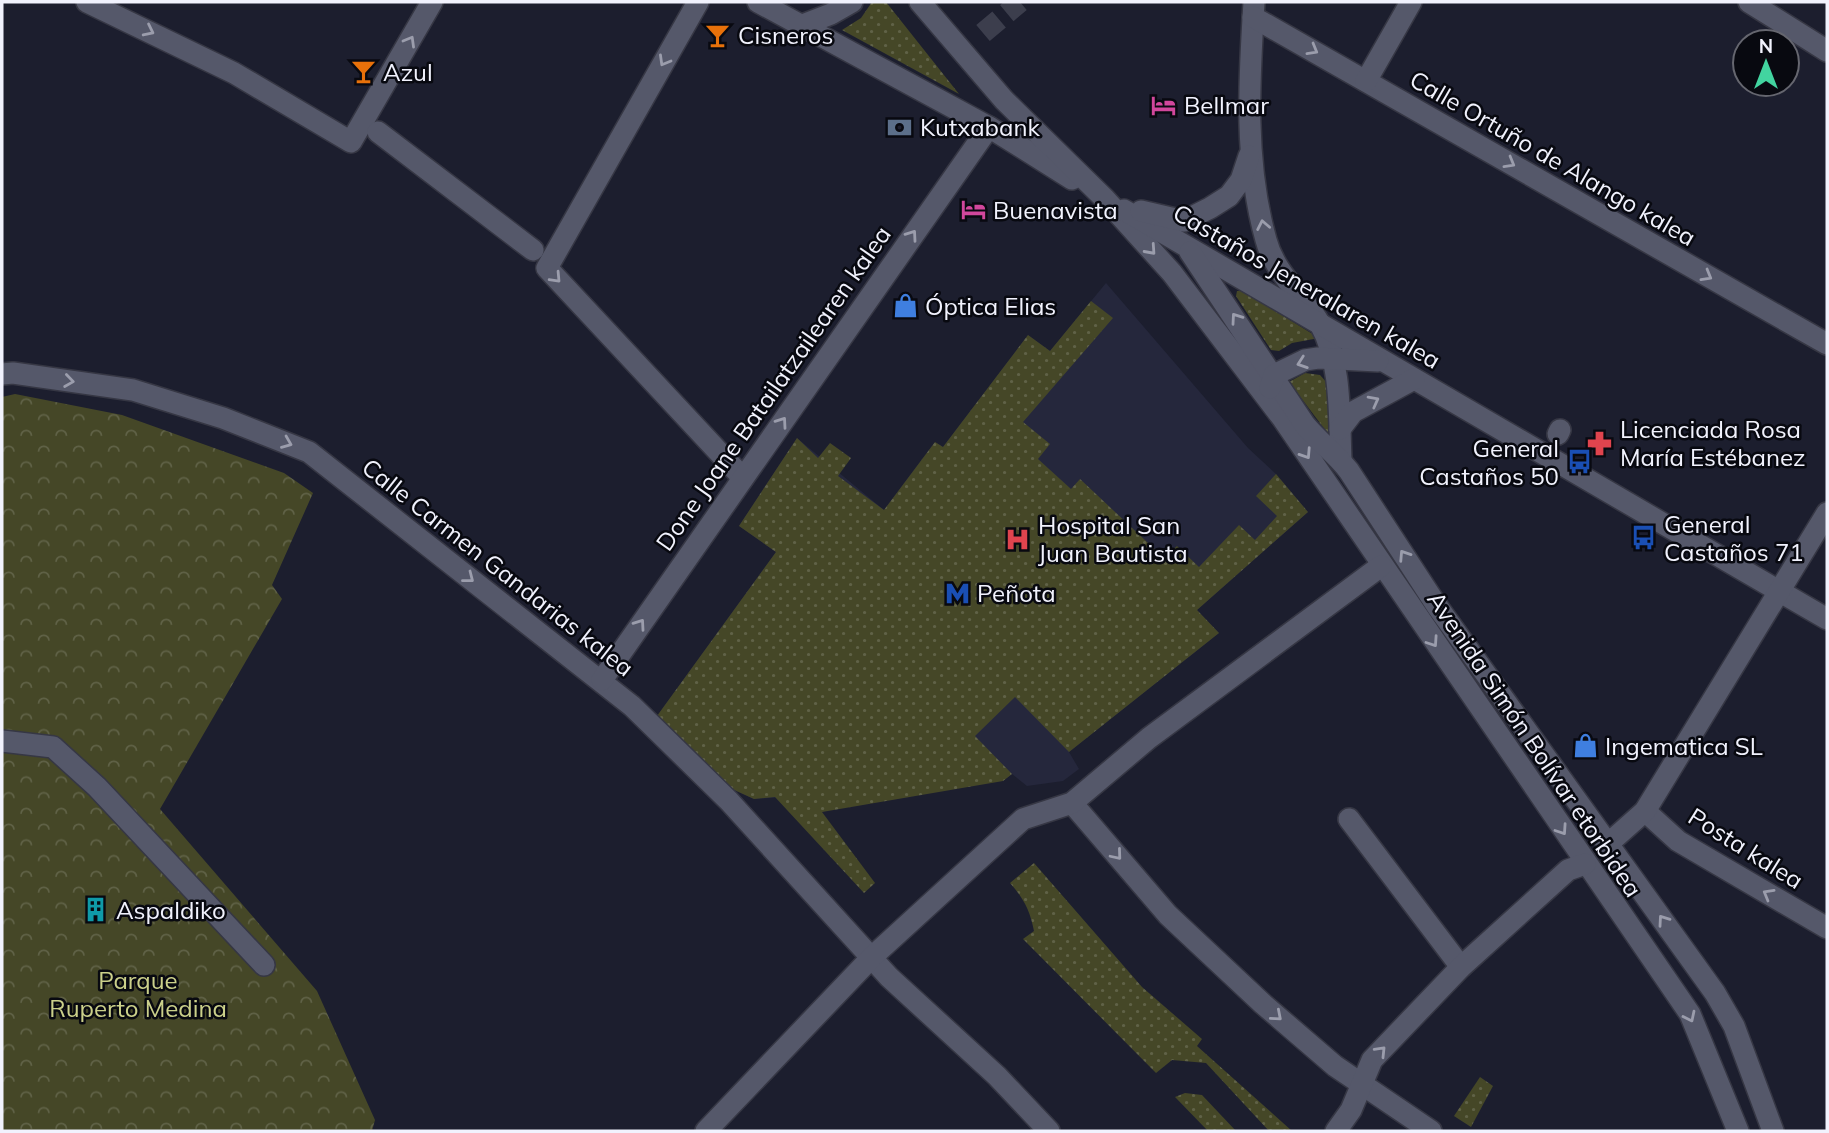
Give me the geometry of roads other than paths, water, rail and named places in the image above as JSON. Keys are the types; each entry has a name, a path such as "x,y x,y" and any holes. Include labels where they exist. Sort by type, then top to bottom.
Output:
{"street":[{"path":"87,2 233,72 351,142 432,2"},
{"path":"698,2 547,268 743,478"},
{"name":"Castaños Jeneralaren kalea","path":"758,2 989,127 1105,199 1827,619"},
{"path":"800,26 831,15 852,2"},
{"name":"Avenida Simón Bolívar etorbidea","path":"920,2 1004,100 1105,199 1172,274 1267,397 1690,1014 1738,1131"},
{"path":"1366,81 1411,2"},
{"path":"1749,2 1827,51"},
{"path":"1253,10 1249,156 1266,241 1279,271 1321,325 1332,359 1341,460"},
{"name":"Calle Ortuño de Alango kalea","path":"1253,10 1366,81 1827,344"},
{"name":"Done Joane Batailatzailearen kalea","path":"601,680 989,127"},
{"path":"378,132 533,250"},
{"path":"1105,199 1162,218 1184,221 1229,196 1241,180 1249,156"},
{"name":"Avenida Simón Bolívar etorbidea","path":"1187,247 1313,435 1341,460 1437,606 1715,993 1734,1026 1773,1131"},
{"path":"1267,397 1274,375 1306,360 1384,361"},
{"name":"Calle Carmen Gandarias kalea","path":"2,374 13,373 133,390 223,418 309,452 601,680 719,792 872,957 1049,1131"},
{"path":"1340,429 1353,412 1414,379"},
{"path":"1609,843 1645,811 1827,513"},
{"path":"706,1131 872,957 1023,820 1072,803 1149,738 1381,566"},
{"path":"2,741 52,747 97,786 264,965"},
{"path":"1072,803 1168,915 1284,1022 1335,1066 1431,1131"},
{"name":"Posta kalea","path":"1645,811 1678,841 1827,928"},
{"path":"1349,820 1461,967"},
{"path":"1336,1131 1363,1084 1372,1060 1461,967 1568,870 1585,864"}],"tunnel":[{"path":"983,33 1020,2"}],"place":[{"name":"Cisneros","path":"718,35"},
{"name":"Azul","path":"363,72"},
{"name":"Bellmar","path":"1164,105"},
{"name":"Kutxabank","path":"900,127"},
{"name":"Buenavista","path":"973,210"},
{"name":"Óptica Elias","path":"905,306"},
{"name":"Licenciada Rosa María Estébanez","path":"1600,443"},
{"name":"General Castaños 50","path":"1579,462"},
{"name":"General Castaños 71","path":"1644,538"},
{"name":"Hospital San Juan Bautista","path":"1018,539"},
{"name":"Peñota","path":"957,593"},
{"name":"Ingematica SL","path":"1585,746"},
{"name":"Aspaldiko","path":"96,910"}],"park label":[{"name":"Parque Ruperto Medina","path":"138,994"}]}
